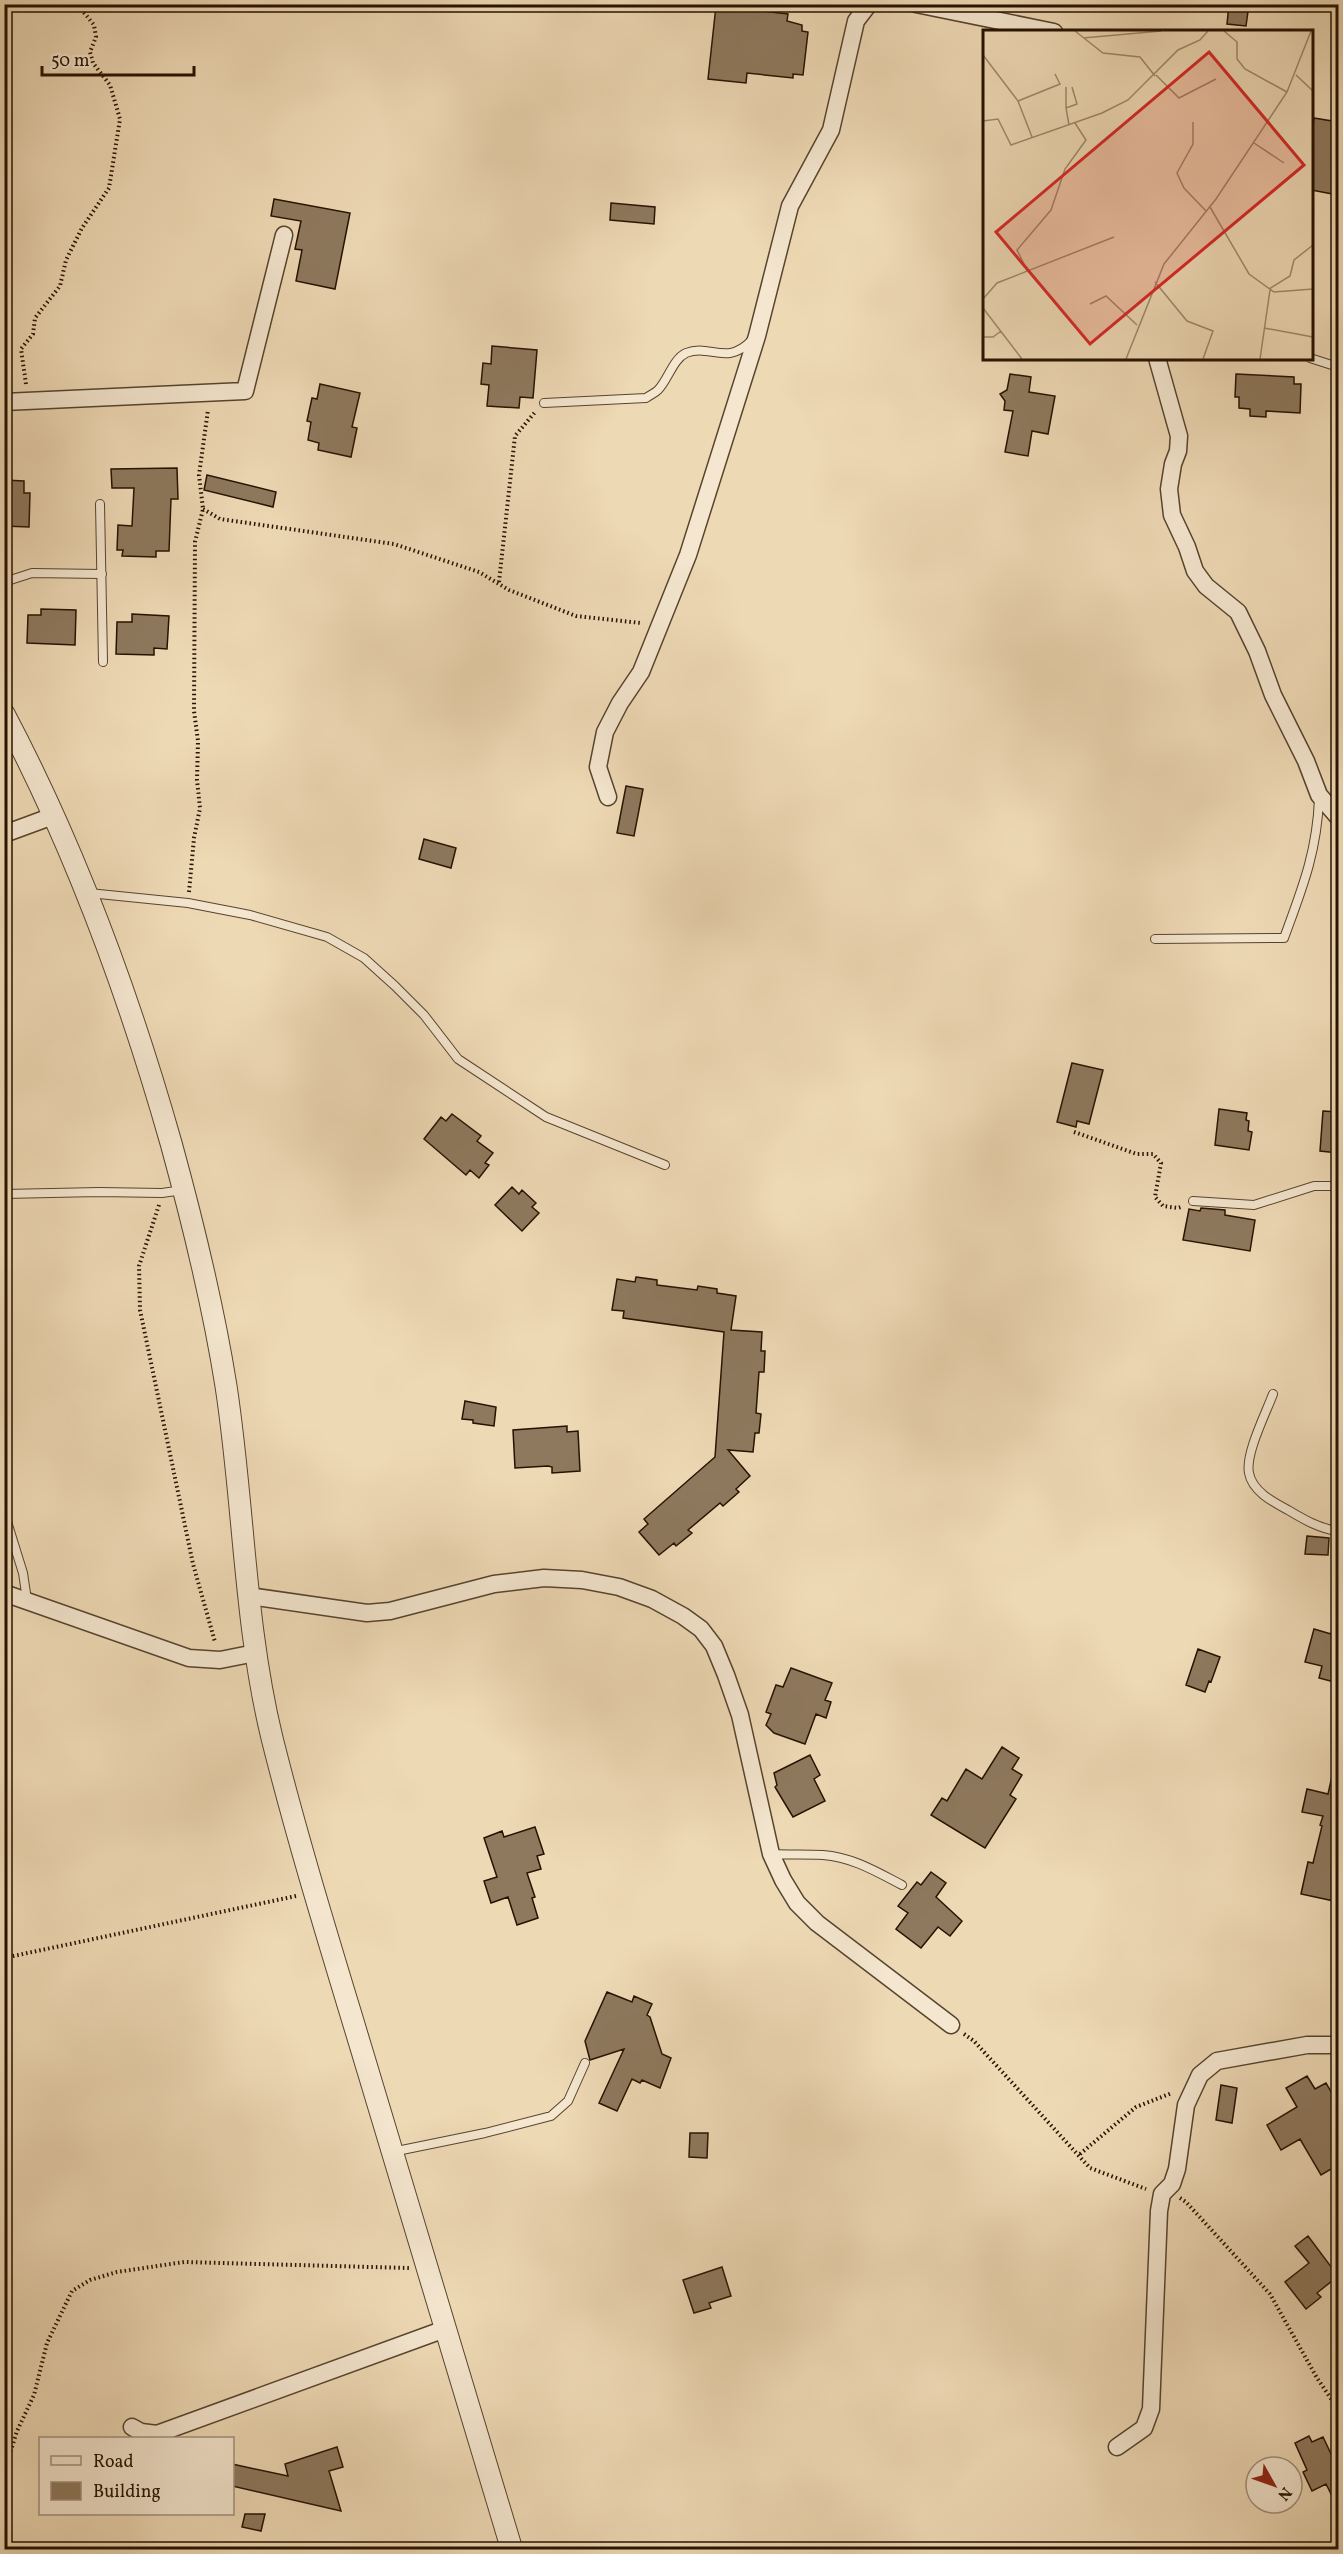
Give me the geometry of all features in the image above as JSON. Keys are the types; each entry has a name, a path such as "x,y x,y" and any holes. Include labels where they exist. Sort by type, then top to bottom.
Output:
{"street":[{"path":"608,797 598,767 605,732 620,703 642,672 688,555 757,336 790,206 831,130 856,21 869,4"},
{"path":"916,4 1044,30"},
{"path":"4,402 28,399 245,392 284,236"},
{"path":"1158,360 1179,436 1169,489 1172,515 1195,571 1206,586 1238,612 1257,651 1273,695 1306,761 1319,795 1338,817"},
{"path":"4,714 53,816 86,893 136,1025 184,1190 208,1284 226,1385 255,1653 272,1736 314,1891 512,2550"},
{"path":"4,834 53,816"},
{"path":"249,1596 368,1613 390,1611 494,1584 544,1578 582,1580 610,1585 652,1599 701,1629 714,1646 740,1715 771,1854 797,1903 817,1923 951,2025"},
{"path":"4,1593 189,1658 220,1660 255,1653"},
{"path":"1117,2447 1144,2428 1150,2409 1158,2211 1162,2194 1172,2184 1177,2169 1186,2105 1200,2075 1217,2061 1307,2045 1338,2045"},
{"path":"132,2427 141,2432 157,2434 446,2330"}],"lane":[{"path":"544,403 646,398 658,390 681,356 688,352 733,354 744,349 757,336"},
{"path":"1313,359 1338,367"},
{"path":"100,504 103,662"},
{"path":"4,582 32,573 102,574"},
{"path":"1155,939 1284,938 1310,869 1318,822 1319,795"},
{"path":"86,893 188,903 250,915 327,937 364,958 395,986 424,1015 458,1059 546,1117 665,1165"},
{"path":"1193,1201 1254,1205 1314,1186 1338,1186"},
{"path":"4,1194 162,1193 184,1190"},
{"path":"1273,1394 1252,1452 1249,1475 1255,1486 1270,1500 1307,1521 1338,1531"},
{"path":"4,1512 23,1573 27,1600"},
{"path":"771,1854 823,1855 847,1859 873,1869 902,1885"},
{"path":"392,2152 485,2133 551,2116 568,2101 585,2063"}],"path":[{"path":"28,399 21,349 33,334 35,318 60,286 66,260 82,228 109,188 120,119 110,85 93,63 90,52 96,37 94,25 77,4"},
{"path":"188,903 194,837 200,808 197,780 198,741 194,711 195,542 202,509 199,475 210,392"},
{"path":"499,582 515,436 544,403"},
{"path":"202,509 220,519 394,544 479,572 499,582 508,590 576,616 634,621 659,628"},
{"path":"1074,1132 1137,1154 1153,1154 1161,1163 1155,1197 1163,1206 1178,1208 1193,1201"},
{"path":"162,1193 139,1266 140,1310 193,1564 220,1660"},
{"path":"4,1958 268,1904 314,1891"},
{"path":"1080,2154 1136,2108 1163,2098 1200,2075"},
{"path":"4,2473 17,2431 33,2395 47,2343 72,2291 90,2280 117,2272 184,2262 428,2268"},
{"path":"440,2550 450,2544"}],"building":[{"path":"1229,4 1249,4 1246,26 1227,24"},
{"path":"716,6 788,14 787,21 802,25 802,31 808,32 803,75 793,74 793,78 747,73 746,83 708,79"},
{"path":"1314,118 1338,122 1338,195 1313,190"},
{"path":"274,199 350,213 335,289 296,281 302,250 295,249 301,221 271,216"},
{"path":"611,203 655,207 654,224 610,220"},
{"path":"492,346 537,350 533,398 520,397 519,408 487,406 489,385 481,384 483,363 491,364"},
{"path":"1010,374 1031,377 1029,392 1055,396 1048,434 1032,431 1028,456 1005,452 1013,411 1004,410 1005,401 1000,394 1007,390"},
{"path":"1236,374 1294,377 1294,384 1301,384 1300,413 1266,411 1266,417 1250,416 1250,409 1239,408 1239,397 1235,397"},
{"path":"320,384 360,393 352,427 357,428 351,457 318,450 319,443 308,440 311,422 307,421 312,398 317,399"},
{"path":"177,468 178,499 171,499 169,551 156,551 156,557 122,556 123,550 117,550 118,525 132,526 134,488 112,488 111,469"},
{"path":"207,475 276,492 273,507 204,490"},
{"path":"4,480 24,481 24,493 30,493 29,527 4,526"},
{"path":"41,609 76,610 75,645 27,643 28,615 41,615"},
{"path":"132,614 169,616 167,649 154,648 154,655 116,654 117,622 132,622"},
{"path":"626,786 643,789 634,836 617,833"},
{"path":"424,839 456,848 451,868 419,859"},
{"path":"1072,1063 1103,1070 1089,1124 1077,1121 1076,1127 1057,1122"},
{"path":"1219,1109 1247,1113 1248,1131 1252,1132 1249,1150 1215,1145"},
{"path":"1323,1111 1338,1112 1338,1153 1320,1151"},
{"path":"452,1114 481,1136 477,1141 493,1153 485,1163 489,1165 479,1178 470,1170 466,1175 424,1139 441,1117 446,1121"},
{"path":"512,1187 519,1194 522,1190 536,1203 532,1207 539,1213 522,1231 495,1205"},
{"path":"1201,1208 1225,1210 1225,1215 1255,1220 1250,1251 1183,1240 1189,1209 1200,1211"},
{"path":"636,1277 657,1280 657,1285 697,1290 698,1286 717,1289 717,1293 736,1296 731,1330 762,1332 761,1351 765,1351 764,1372 759,1372 756,1413 761,1414 759,1433 755,1433 753,1452 728,1450 750,1476 736,1489 739,1492 723,1506 720,1503 688,1530 692,1533 676,1546 674,1543 659,1555 639,1532 648,1524 644,1519 715,1457 724,1332 623,1318 624,1311 612,1310 617,1279 635,1282"},
{"path":"465,1401 496,1407 494,1426 462,1419"},
{"path":"567,1426 567,1432 578,1431 580,1471 552,1473 552,1467 548,1466 515,1468 513,1430"},
{"path":"1307,1536 1329,1538 1328,1555 1305,1554"},
{"path":"1333,1625 1338,1625 1338,1683 1319,1678 1322,1666 1305,1662 1314,1629 1331,1634"},
{"path":"1198,1649 1220,1657 1205,1692 1186,1685"},
{"path":"791,1668 832,1683 825,1700 831,1702 826,1718 816,1714 805,1744 774,1733 766,1725 771,1714 766,1712 776,1685 783,1687"},
{"path":"1002,1747 1019,1758 1012,1769 1022,1775 1010,1795 1016,1799 985,1848 931,1815 942,1798 947,1801 966,1769 982,1779"},
{"path":"810,1755 820,1775 814,1779 825,1801 793,1817 775,1787 777,1785 774,1773"},
{"path":"1332,1776 1338,1777 1338,1880 1334,1901 1301,1894 1308,1862 1313,1863 1323,1816 1302,1812 1307,1789 1328,1794"},
{"path":"535,1827 544,1854 537,1856 541,1869 527,1873 535,1897 532,1898 538,1918 517,1925 508,1897 491,1903 484,1881 497,1877 484,1838 502,1831 504,1837"},
{"path":"931,1872 946,1883 936,1897 962,1921 950,1936 938,1927 921,1948 896,1929 908,1913 898,1906 917,1882 921,1885"},
{"path":"607,1992 632,2002 634,1996 652,2004 647,2015 650,2017 662,2054 671,2058 660,2088 642,2080 640,2083 632,2079 617,2111 599,2103 624,2049 590,2060 585,2041"},
{"path":"1307,2076 1315,2089 1326,2083 1338,2104 1338,2112 1332,2116 1338,2128 1338,2165 1321,2175 1300,2139 1281,2150 1267,2125 1297,2107 1286,2088"},
{"path":"1221,2085 1237,2088 1232,2123 1216,2120"},
{"path":"690,2133 708,2133 707,2158 689,2157"},
{"path":"1308,2236 1338,2276 1317,2293 1321,2297 1306,2309 1285,2282 1309,2263 1295,2246"},
{"path":"722,2267 731,2296 709,2303 711,2308 694,2313 683,2280"},
{"path":"1309,2436 1312,2442 1323,2437 1333,2458 1338,2456 1338,2508 1326,2484 1312,2491 1304,2474 1307,2470 1304,2455 1300,2455 1295,2443"},
{"path":"337,2447 343,2467 329,2471 341,2511 234,2486 234,2464 288,2476 285,2464"},
{"path":"245,2514 265,2514 261,2531 242,2527"}]}
